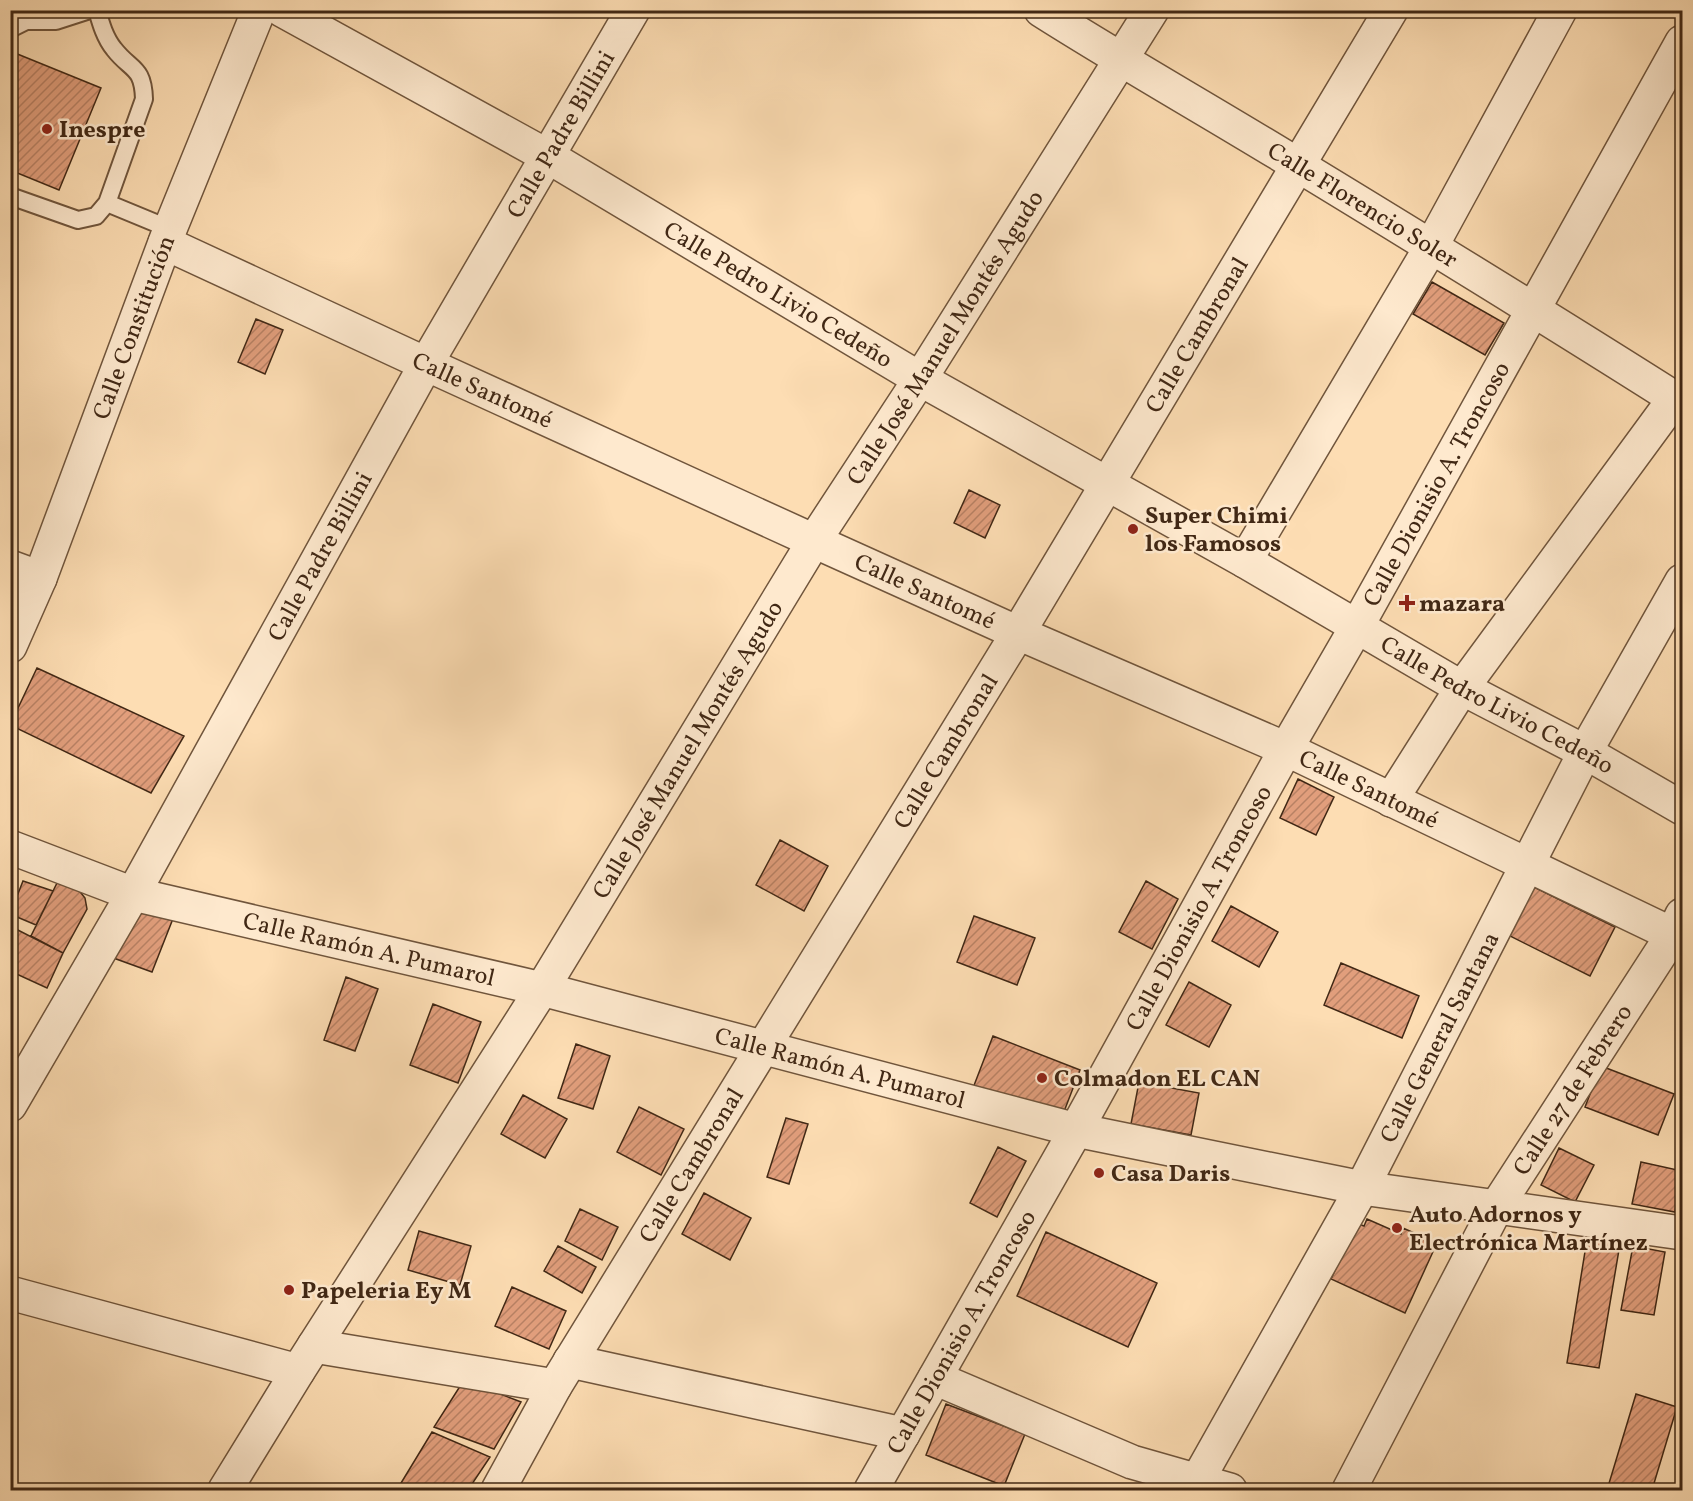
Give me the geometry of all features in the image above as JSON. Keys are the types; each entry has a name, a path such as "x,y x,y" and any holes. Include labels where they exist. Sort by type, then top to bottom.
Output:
{"street":[{"name":"Calle Constitución","path":"10,646 25,573 168,236 259,10"},
{"name":"Calle Pedro Livio Cedeño","path":"282,10 549,157 920,379 1245,561 1356,628 1462,688 1585,752 1683,808"},
{"name":"Calle Padre Billini","path":"10,1105 133,894 426,364 633,10"},
{"name":"Calle Florencio Soler","path":"1041,10 1121,61 1533,308 1679,401"},
{"name":"Calle José Manuel Montés Agudo","path":"225,1491 306,1358 542,989 814,541 920,379 1152,10"},
{"name":"Calle Cambronal","path":"498,1491 563,1374 1018,633 1391,10"},
{"path":"1245,561 1431,247 1560,10"},
{"name":"Calle Dionisio A. Troncoso","path":"871,1491 1076,1130 1286,749 1683,42"},
{"name":"Calle Santomé","path":"168,236 426,364 1018,633 1286,749 1528,863 1679,929"},
{"path":"1391,800 1462,688 1679,401"},
{"name":"Calle General Santana","path":"1195,1486 1362,1188 1585,752 1683,581"},
{"name":"Calle Ramón A. Pumarol","path":"10,847 133,894 542,989 1076,1130 1362,1188 1683,1233"},
{"name":"Calle 27 de Febrero","path":"1349,1491 1497,1206 1679,929"},
{"path":"10,1293 306,1358 563,1374 903,1434"},
{"path":"935,1378 1132,1462 1195,1486 1230,1491"}],"lane":[{"path":"10,29 26,21 56,21 90,10"},
{"path":"10,196 78,220 96,216 107,203 144,99 144,84 136,69 114,49 102,26 97,10"},
{"path":"107,203 168,236"}],"building":[{"path":"177,10 200,10 198,17"},
{"name":"Inespre","path":"10,51 101,88 59,190 10,170"},
{"path":"1432,282 1504,323 1485,355 1413,314"},
{"path":"10,284 17,287 10,305"},
{"path":"256,319 283,330 265,374 238,362"},
{"path":"969,490 1000,505 985,538 954,523"},
{"path":"37,668 184,736 151,793 10,725"},
{"path":"1298,779 1334,797 1316,835 1280,818"},
{"path":"780,840 828,866 804,911 756,885"},
{"path":"23,881 53,891 36,925 10,914"},
{"path":"58,881 77,888 85,898 87,909 63,953 31,936"},
{"path":"1146,881 1178,899 1152,949 1119,932"},
{"path":"1532,886 1615,927 1590,976 1508,935"},
{"path":"1231,906 1278,932 1259,967 1212,941"},
{"path":"136,909 174,916 152,972 108,956"},
{"path":"974,916 1035,938 1017,985 957,962"},
{"path":"10,926 63,953 47,988 10,971"},
{"path":"1341,963 1419,996 1402,1038 1324,1005"},
{"path":"346,977 378,989 355,1051 324,1040"},
{"path":"1189,982 1231,1005 1209,1047 1166,1025"},
{"path":"433,1004 481,1022 458,1083 410,1065"},
{"path":"993,1036 1080,1070 1060,1122 973,1088"},
{"path":"576,1044 610,1056 593,1109 558,1098"},
{"path":"1601,1066 1674,1094 1658,1135 1585,1107"},
{"path":"1139,1082 1199,1093 1191,1135 1131,1124"},
{"path":"523,1095 567,1119 545,1158 501,1134"},
{"path":"639,1107 684,1129 661,1175 617,1152"},
{"path":"786,1118 808,1124 789,1184 767,1177"},
{"path":"998,1147 1026,1161 997,1217 970,1203"},
{"path":"1559,1148 1594,1165 1575,1202 1541,1185"},
{"path":"1641,1162 1682,1171 1675,1212 1632,1204"},
{"path":"704,1193 751,1218 730,1260 682,1234"},
{"path":"580,1209 618,1227 602,1260 565,1241"},
{"path":"1367,1219 1401,1234 1403,1228 1437,1243 1405,1313 1331,1279 1356,1223 1364,1226"},
{"path":"419,1231 471,1246 460,1285 408,1270"},
{"path":"1046,1232 1157,1283 1128,1347 1017,1296"},
{"path":"1588,1233 1621,1238 1599,1368 1567,1363"},
{"path":"558,1246 596,1267 582,1293 544,1271"},
{"path":"1633,1246 1665,1252 1654,1315 1621,1310"},
{"path":"512,1287 566,1311 549,1349 495,1326"},
{"path":"464,1380 521,1402 494,1449 434,1427"},
{"path":"1636,1394 1677,1407 1652,1490 1607,1490"},
{"path":"946,1404 1025,1434 1004,1486 926,1455"},
{"path":"432,1432 490,1457 468,1490 402,1490 398,1488"}],"place":[{"name":"Inespre","path":"47,129"},
{"name":"Super Chimi los Famosos","path":"1133,529"},
{"name":"mazara","path":"1407,603"},
{"name":"Colmadon EL CAN","path":"1042,1078"},
{"name":"Casa Daris","path":"1099,1173"},
{"name":"Auto Adornos y Electrónica Martínez","path":"1397,1228"},
{"name":"Papeleria Ey M","path":"289,1290"}]}
